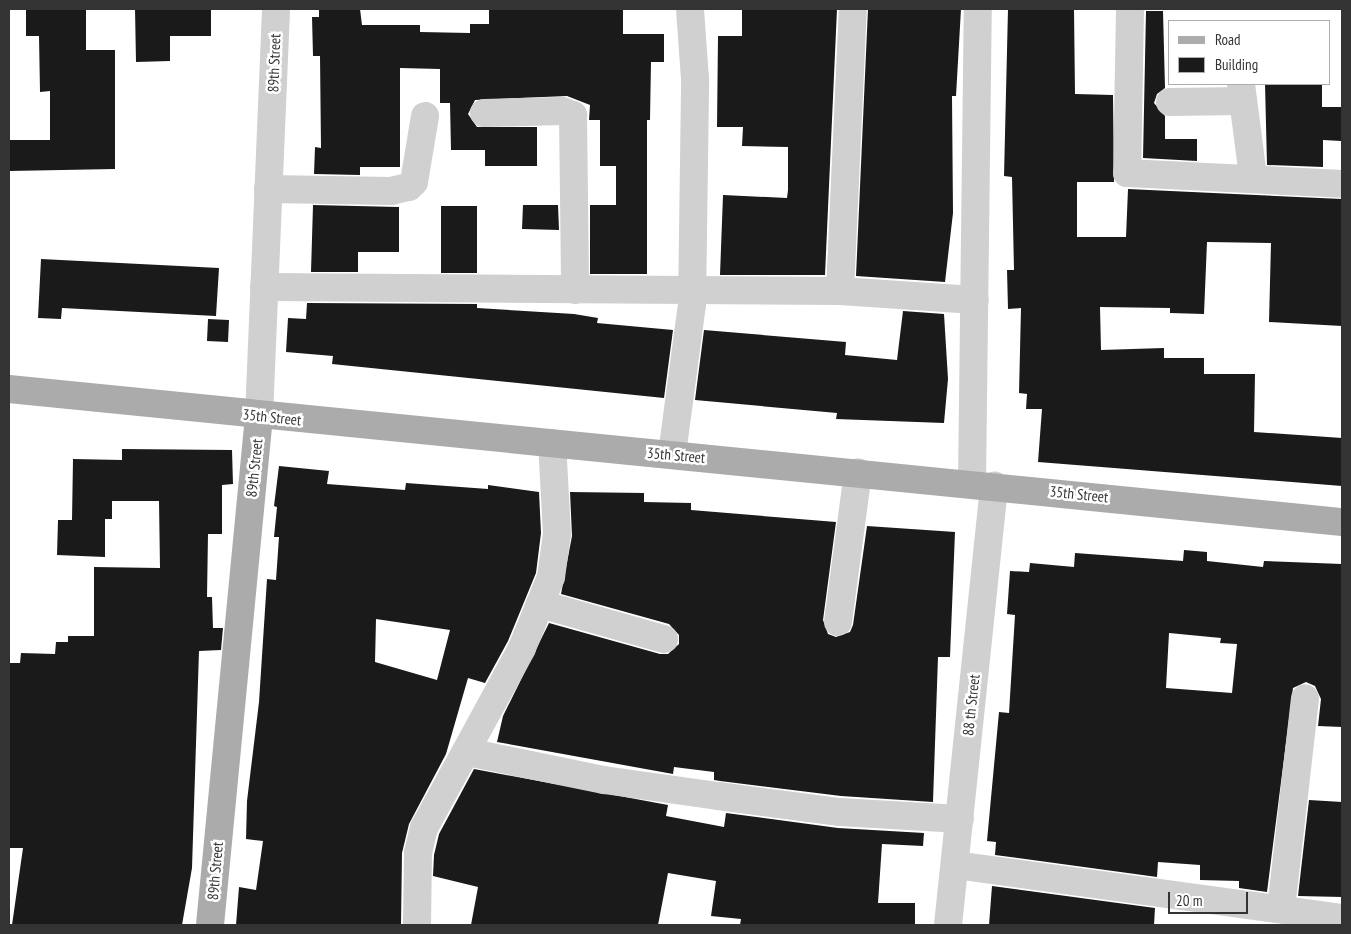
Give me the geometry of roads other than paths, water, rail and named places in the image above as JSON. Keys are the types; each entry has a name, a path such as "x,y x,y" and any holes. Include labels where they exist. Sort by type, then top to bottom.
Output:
{"main road":[{"name":"35th Street","path":"9,389 259,416 983,484 1342,522"},
{"name":"89th Street","path":"210,925 259,416"}],"street":[{"name":"89th Street","path":"259,416 276,9"},
{"path":"672,454 692,291 695,79 690,9"},
{"path":"840,291 853,9"},
{"name":"88 th Street","path":"948,925 960,819 983,484 974,300 978,9"},
{"path":"1130,9 1127,174 1253,177 1342,184"},
{"path":"1170,102 1242,92 1253,177"},
{"path":"484,114 562,111 573,114 575,290"},
{"path":"268,189 391,191 410,187 414,182 425,116"},
{"path":"264,287 840,291 974,300"},
{"path":"417,925 418,853 424,828 522,648 551,577 557,534 552,443"},
{"path":"838,622 858,472"},
{"path":"540,604 664,639"},
{"path":"1281,909 1304,698"},
{"path":"467,752 604,780 718,796 840,812 960,819"},
{"path":"955,865 1342,918"}]}
